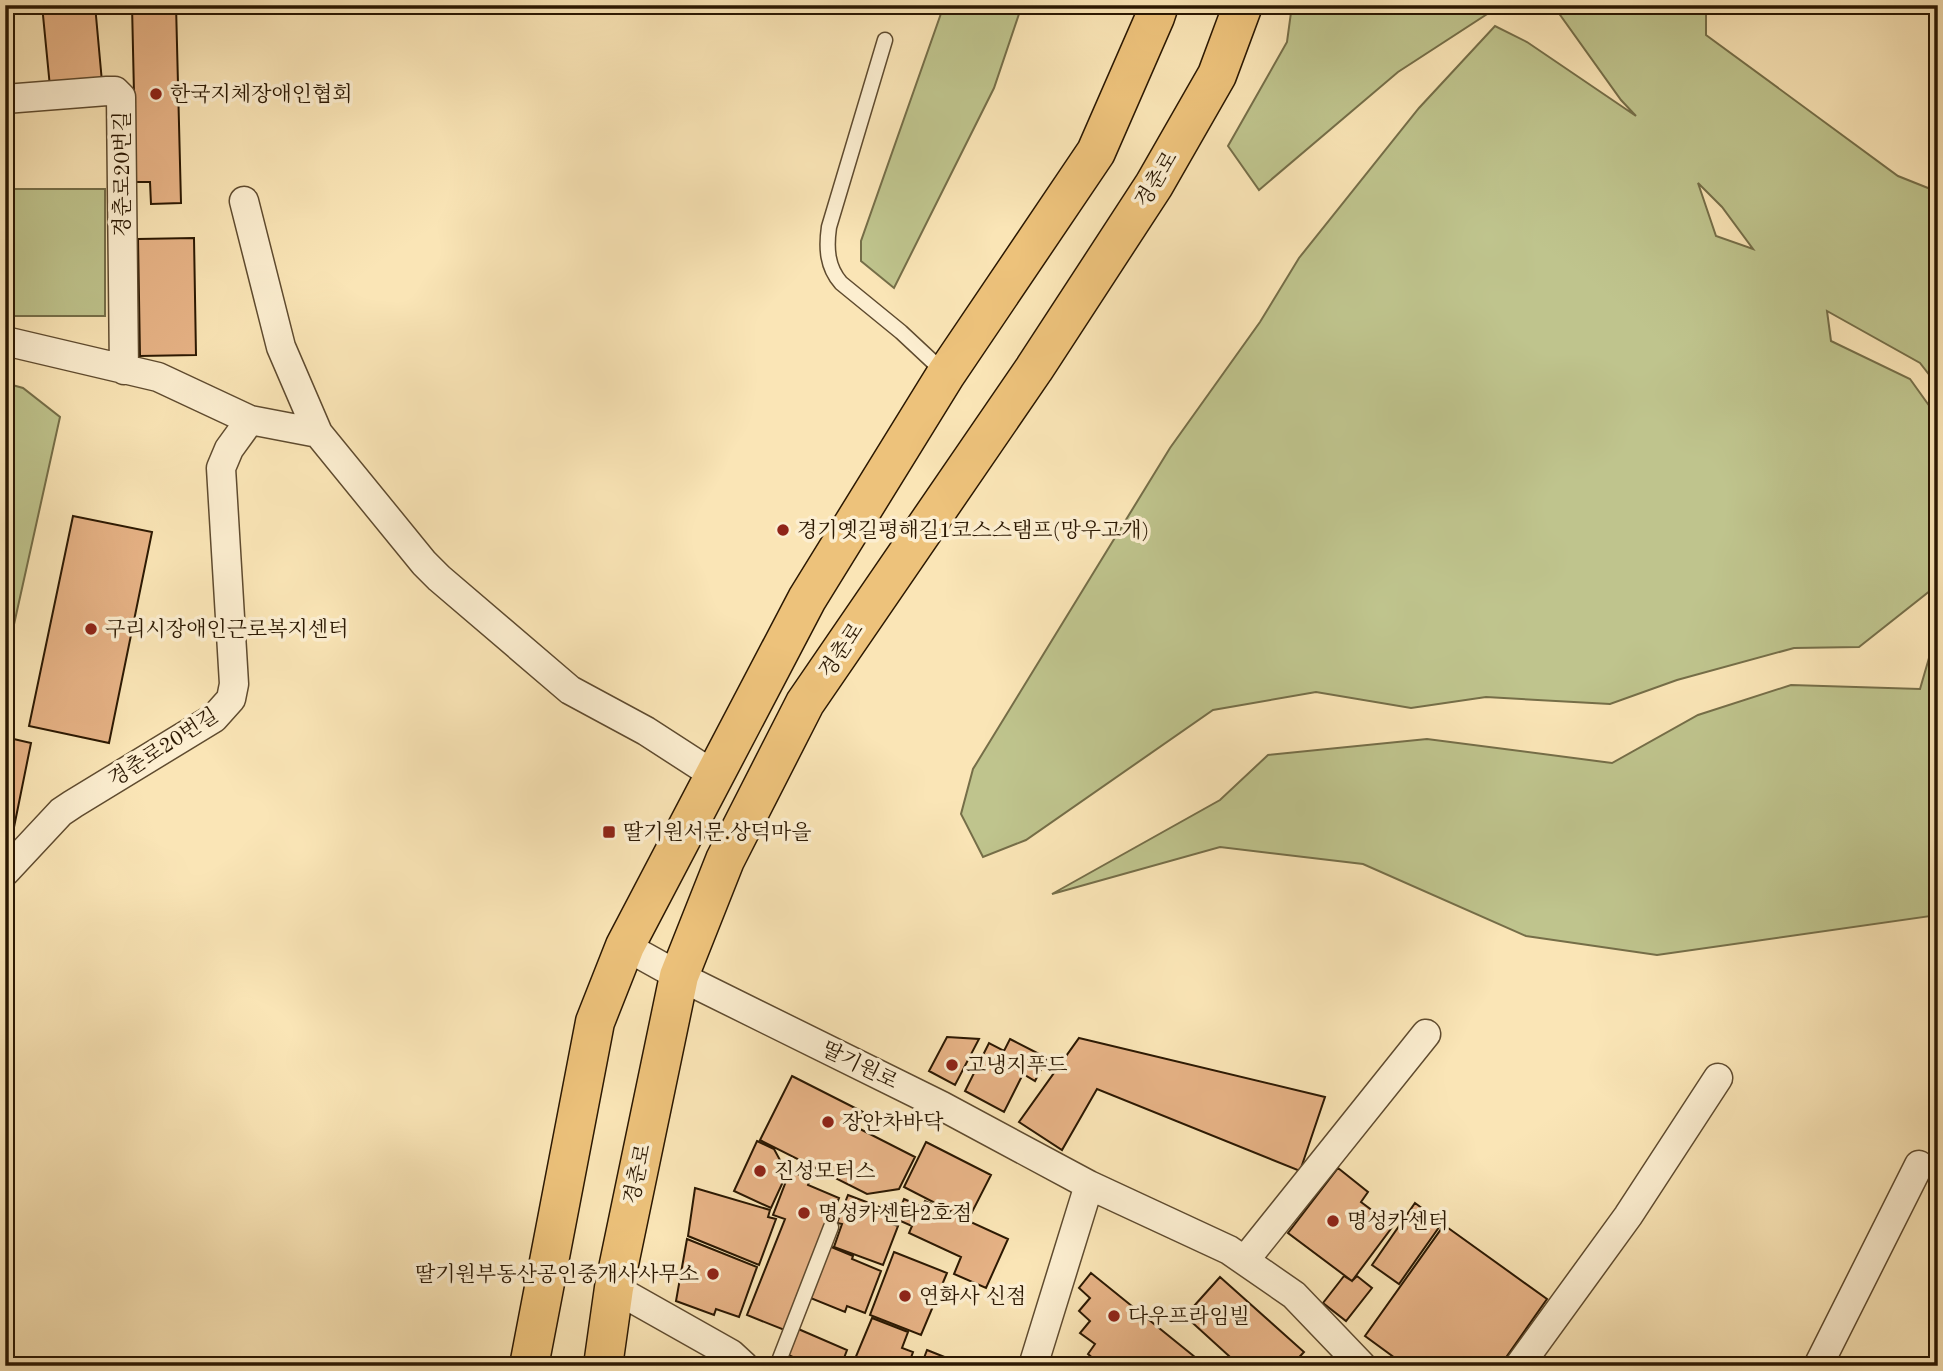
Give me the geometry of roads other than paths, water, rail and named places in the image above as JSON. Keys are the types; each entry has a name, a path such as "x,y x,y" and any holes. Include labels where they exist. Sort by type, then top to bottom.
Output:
{"main road":[{"path":"529,1366 595,1022 625,946 807,599 946,374 1096,152 1156,17 1158,5"},
{"name":"경춘로","path":"603,1366 614,1288 680,976 725,860 805,703 1034,369 1154,185 1217,75 1243,5"}],"street":[{"name":"경춘로20번길","path":"5,99 107,91 115,91 121,97 124,370"},
{"path":"244,201 281,347 318,433 424,563 570,690 646,731 714,775"},
{"path":"5,341 158,377 250,420 318,433"},
{"name":"경춘로20번길","path":"5,872 61,812 214,718 231,699 234,684 221,468 229,449 250,420"},
{"name":"딸기원로","path":"625,946 942,1106 1089,1185 1229,1250 1294,1295 1362,1366"},
{"path":"1245,1260 1426,1034"},
{"path":"1519,1366 1628,1216 1718,1078"},
{"path":"1818,1366 1919,1165"},
{"path":"1033,1366 1089,1185"},
{"path":"614,1288 718,1347 744,1366"}],"lane":[{"path":"885,40 830,227 827,241 828,260 832,274 841,283 901,332 946,374"},
{"path":"776,1366 831,1227"},
{"path":"537,1366 539,1321"}],"place":[{"name":"한국지체장애인협회","path":"156,94"},
{"name":"경기옛길평해길1코스스탬프(망우고개)","path":"783,530"},
{"name":"구리시장애인근로복지센터","path":"91,629"},
{"name":"딸기원서문.상덕마을","path":"609,832"},
{"name":"고냉지푸드","path":"952,1065"},
{"name":"장안차바닥","path":"828,1122"},
{"name":"진성모터스","path":"760,1171"},
{"name":"명성카센타2호점","path":"804,1213"},
{"name":"명성카센터","path":"1333,1221"},
{"name":"딸기원부동산공인중개사사무소","path":"713,1274"},
{"name":"연화사 신점","path":"905,1296"},
{"name":"다우프라임빌","path":"1114,1316"}]}
